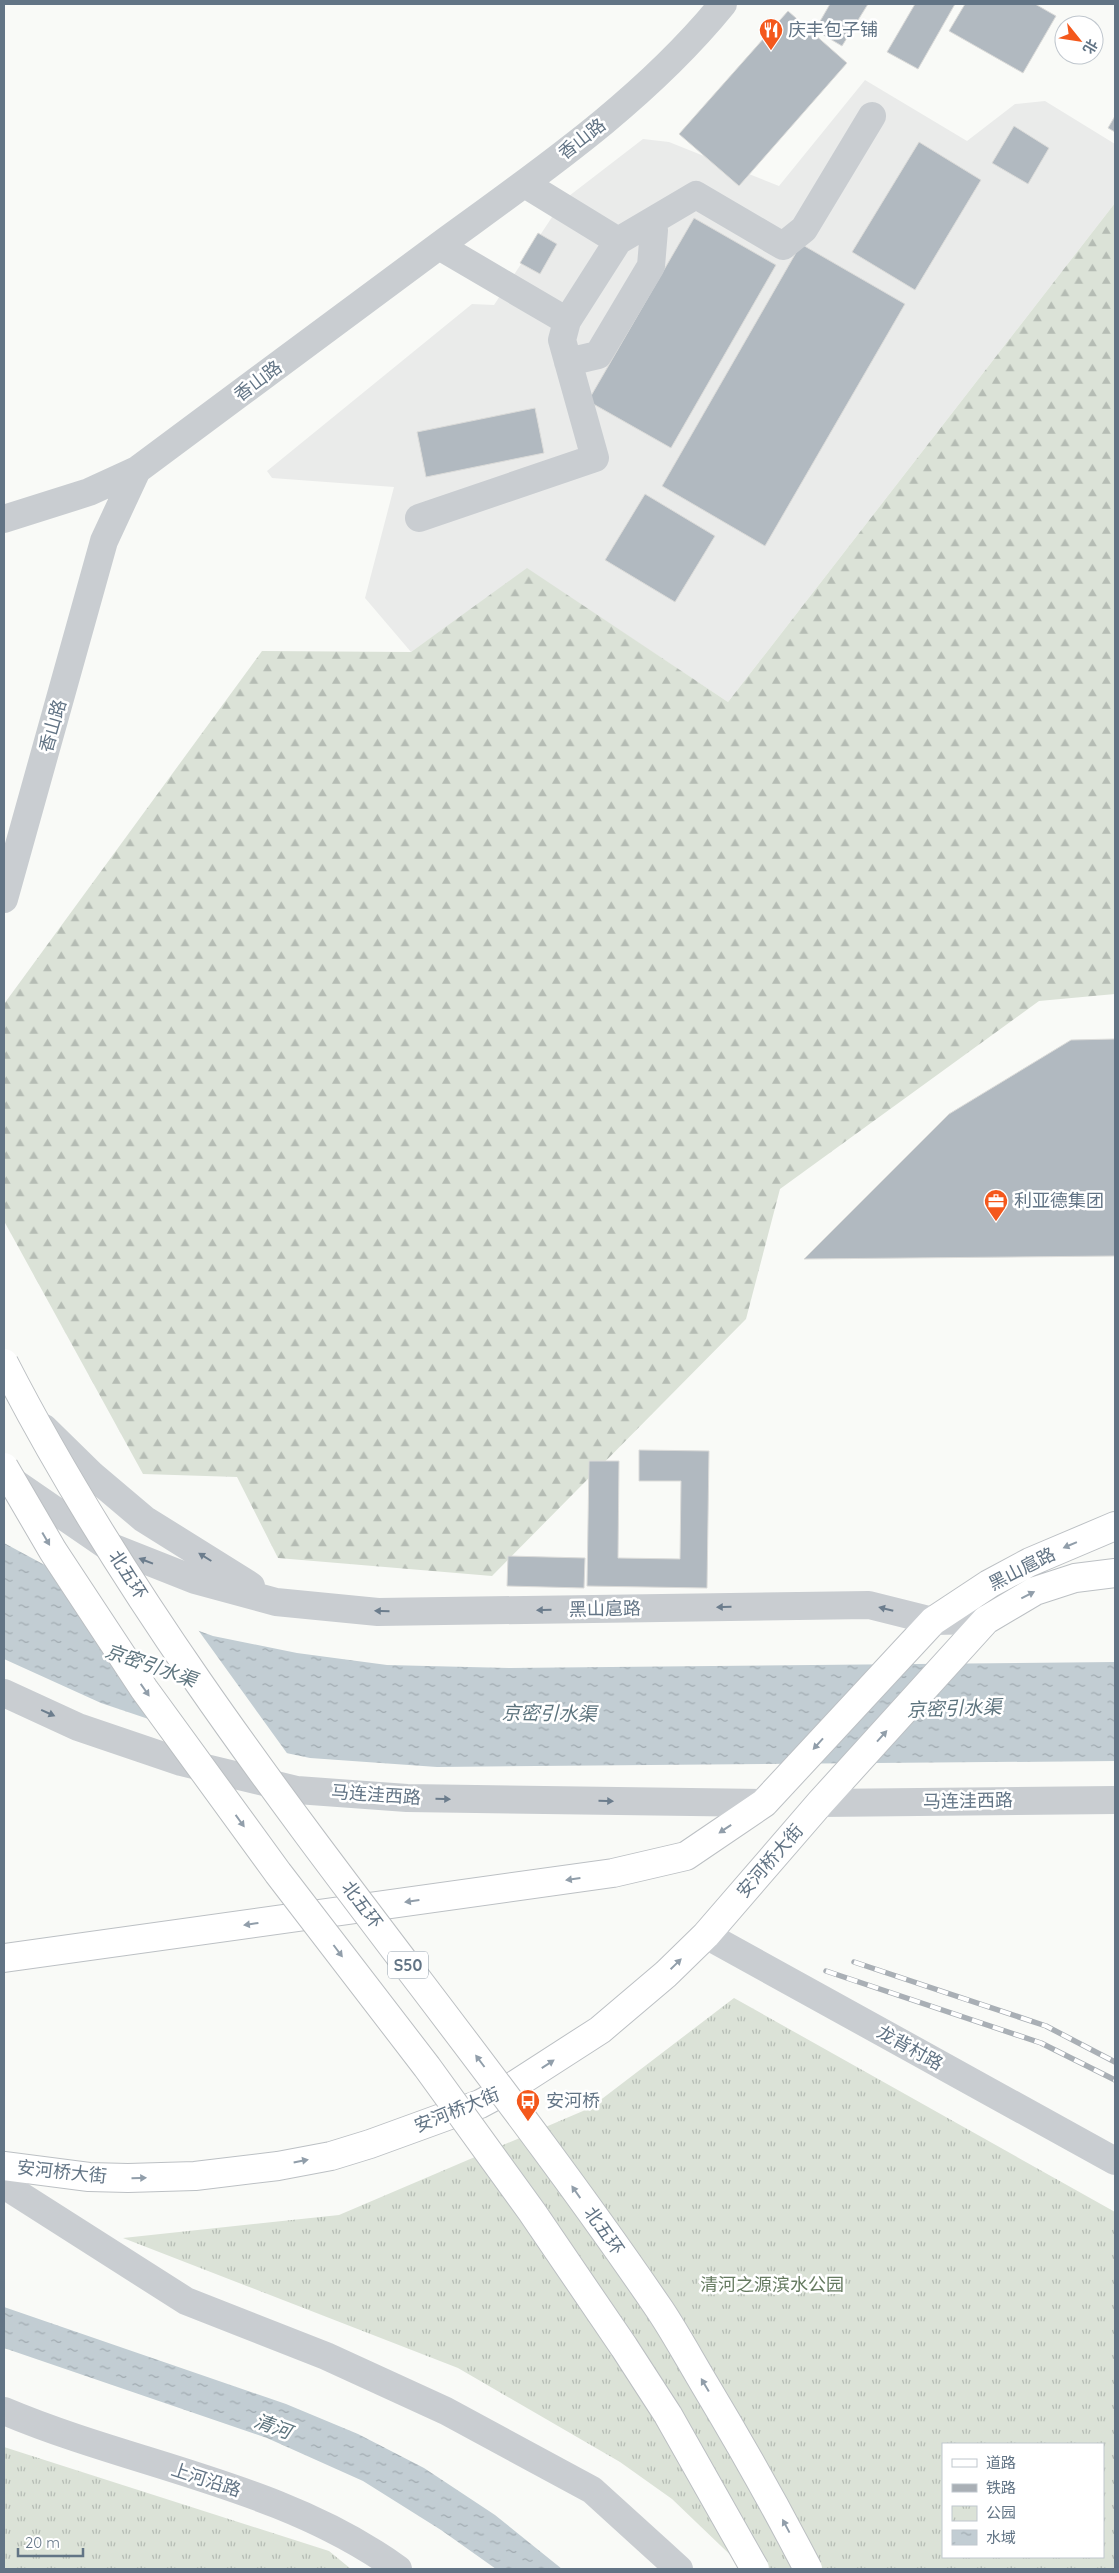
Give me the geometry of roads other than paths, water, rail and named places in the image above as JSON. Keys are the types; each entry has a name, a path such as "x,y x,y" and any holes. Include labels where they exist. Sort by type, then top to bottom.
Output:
{"main road":[{"name":"北五环","path":"4,1363 39,1432 88,1514 186,1664 322,1852 570,2183 662,2313 768,2492 808,2569"},
{"name":"S50","path":"4,1467 53,1551 144,1689 278,1873 427,2067 532,2212 624,2347 668,2415 754,2569"},
{"name":"黑山扈路","path":"764,1803 898,1656 933,1622 989,1584 1030,1562 1115,1526"},
{"name":"黑山扈路","path":"850,1772 986,1620 1035,1591 1075,1578 1115,1573"},
{"name":"安河桥大街","path":"4,2166 89,2177 195,2176 287,2164 331,2156 370,2144 480,2104 549,2064 600,2030 666,1974 706,1935 820,1803 850,1772"},
{"path":"4,1958 612,1873 686,1856 764,1803"}],"street":[{"name":"香山路","path":"4,899 104,541 137,470 525,184 638,93 698,34 723,4"},
{"path":"419,518 595,458 562,340 567,321 618,241 652,223 696,195 783,246 804,229 872,116"},
{"path":"525,184 618,241"},
{"path":"568,362 598,355 603,347 651,266 654,230 652,223"},
{"path":"439,246 567,321"},
{"path":"4,519 88,492 137,470"},
{"path":"4,1384 42,1426 92,1475 144,1519 276,1602"},
{"name":"黑山扈路","path":"4,1475 104,1544 194,1580 276,1602 378,1612 869,1605 933,1622"},
{"path":"933,1622 986,1620"},
{"name":"马连洼西路","path":"4,1693 78,1727 181,1762 297,1790 407,1798 764,1803"},
{"name":"马连洼西路","path":"820,1803 1115,1800"},
{"name":"龙背村路","path":"706,1935 1115,2160"},
{"path":"4,2185 186,2301 326,2356 446,2411 592,2490 678,2569"},
{"name":"上河沿路","path":"4,2412 253,2495 333,2528 398,2569"}],"water":[{"name":"京密引水渠","path":"4,1543 102,1596 213,1636 297,1653 387,1665 509,1668 1115,1662 1115,1761 437,1767 310,1758 190,1733 101,1703 4,1659"},
{"name":"清河","path":"4,2307 286,2404 358,2434 424,2468 495,2515 562,2569 496,2569 441,2530 363,2481 267,2438 4,2348"}],"railway":[{"path":"854,1962 1046,2026 1115,2062"},
{"path":"826,1971 1041,2043 1115,2080"}],"place":[{"name":"庆丰包子铺","path":"771,51"},
{"name":"利亚德集团","path":"996,1222"},
{"name":"安河桥","path":"528,2122"}],"park label":[{"name":"清河之源滨水公园","path":"772,2285"}]}
